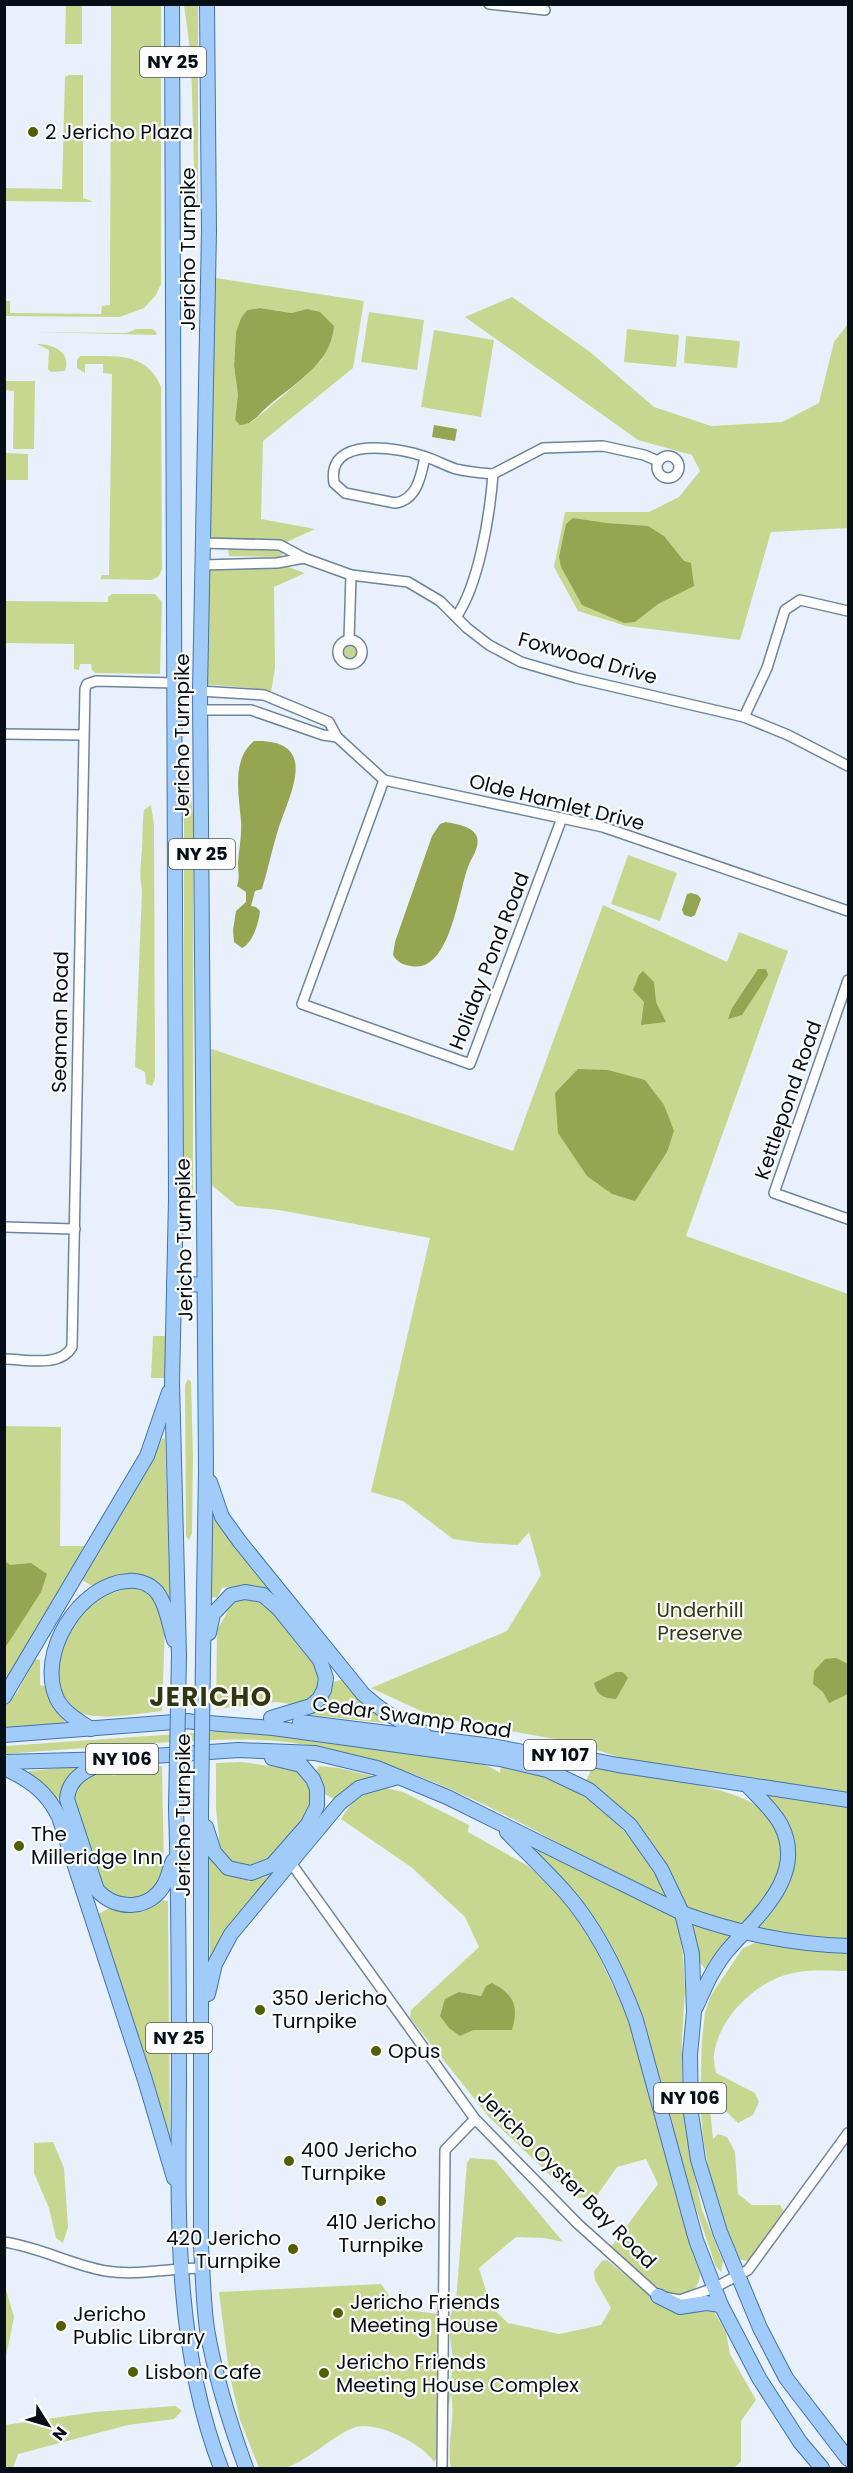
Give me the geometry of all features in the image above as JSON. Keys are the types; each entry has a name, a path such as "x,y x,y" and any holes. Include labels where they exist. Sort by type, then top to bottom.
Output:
{"main road":[{"name":"Jericho Turnpike","path":"172,4 175,683 172,1382 179,1655 176,1808 178,2191 184,2321 196,2383 221,2469"},
{"name":"Jericho Turnpike","path":"207,4 209,231 200,691 206,1471 201,1811 201,2246 207,2330 246,2469"},
{"path":"174,1283 204,1285"},
{"path":"4,1697 147,1456 172,1382"},
{"path":"206,1471 222,1517 363,1694 372,1703 407,1726 445,1740"},
{"path":"91,1729 71,1716 57,1699 53,1670 56,1647 62,1631 78,1607 92,1594 118,1582 136,1581 150,1586 160,1598 179,1655"},
{"path":"203,1658 213,1614 231,1595 245,1592 262,1595 272,1602 320,1660 326,1678 324,1690 311,1706 271,1718"},
{"name":"Cedar Swamp Road","path":"183,1721 271,1718 445,1740 534,1754 566,1755 748,1786 849,1800"},
{"name":"NY 106","path":"4,1735 183,1721 273,1728 500,1759 547,1770 590,1790 630,1825 661,1869 682,1913 692,1953 694,2012 689,2090 698,2160 720,2232 760,2328 786,2378 849,2459"},
{"path":"201,1811 214,1852 221,1863 237,1872 251,1873 272,1865 313,1816 317,1806 317,1789 313,1779 301,1765 238,1750"},
{"name":"NY 106","path":"4,1762 111,1759 238,1750 315,1753 377,1768 447,1797 499,1824 576,1906 607,1953 636,2020 696,2240 721,2305 759,2378 800,2442 822,2469"},
{"path":"111,1759 90,1767 74,1779 68,1792 70,1813 97,1890 103,1897 118,1905 131,1906 151,1901 164,1884 176,1850"},
{"path":"4,1768 27,1779 45,1794 59,1817 145,2080 178,2191"},
{"path":"202,2016 215,1964 231,1934 340,1803 359,1788 398,1777"},
{"path":"694,2012 708,1979 726,1953 777,1893 785,1876 788,1860 781,1825 769,1808 748,1786"},
{"path":"499,1824 682,1913 719,1927 787,1941 849,1946"},
{"path":"658,2296 680,2307 696,2303 721,2305"}],"street":[{"path":"489,4 545,10"},
{"path":"425,457 413,493 403,502 345,493 334,483 334,467 338,458 346,452 386,449 425,457 459,470 493,474 543,448 603,446 644,455 658,461"},
{"path":"456,617 465,604 478,561 493,474"},
{"name":"Foxwood Drive","path":"203,543 280,545 304,558 351,574 408,582 440,601 489,645 521,662 576,678 744,717 788,735 849,766"},
{"name":"Foxwood Drive","path":"203,565 277,563 304,558"},
{"path":"349,640 351,574"},
{"path":"744,717 767,668 785,610 800,600 849,611"},
{"name":"Seaman Road","path":"4,1359 50,1360 62,1357 69,1353 73,1338 84,695 87,684 96,681 175,683"},
{"path":"200,691 264,695 329,722 337,737 384,780"},
{"path":"200,710 256,711 323,735 337,737"},
{"path":"4,734 83,735"},
{"name":"Holiday Pond Road","path":"384,780 302,1004 470,1064 562,818"},
{"name":"Olde Hamlet Drive","path":"384,780 603,827 849,911"},
{"name":"Kettlepond Road","path":"849,980 774,1193 849,1219"},
{"path":"4,1227 75,1229"},
{"name":"Jericho Oyster Bay Road","path":"291,1863 475,2119 578,2224 658,2296 680,2300 714,2288 738,2276 756,2261 849,2133"},
{"path":"442,2469 445,2150 475,2119"},
{"path":"4,2242 35,2249 79,2265 113,2272 203,2268"}],"green space":[{"path":"66,5 82,5 82,44 65,44"},
{"path":"111,5 161,5 161,284 156,295 144,308 120,317 5,316 5,301 10,301 10,313 101,314 102,306 110,305"},
{"path":"184,5 198,5 198,202 195,201 191,57"},
{"path":"83,75 83,198 92,201 5,201 5,188 62,189 65,77"},
{"path":"216,278 364,301 353,368 263,441 261,519 315,529 280,545 203,543 208,298","holes":["260,308 293,313 307,309 322,359 307,375 252,422 235,420 238,395 234,366 236,332 241,318 247,310"]},
{"path":"512,297 590,352 654,407 711,426 782,422 819,403 834,342 848,324 848,528 771,532 740,640 626,626 578,611 554,567 565,512 649,512 679,497 700,471 692,455 638,440 465,317"},
{"path":"369,312 424,320 417,370 361,362"},
{"path":"137,329 153,329 157,333 156,335 37,332 126,333"},
{"path":"627,329 679,335 676,367 624,362"},
{"path":"434,330 494,340 481,417 421,407"},
{"path":"686,336 740,341 737,368 684,363"},
{"path":"37,344 60,350 66,359 65,371 51,372 48,369 49,350"},
{"path":"80,356 116,356 137,361 155,375 161,387 162,569 159,576 152,580 100,579 102,575 109,575 112,374 103,373 103,364 85,364 85,373 77,368 77,360"},
{"path":"5,381 35,381 34,449 13,449 14,391 5,390"},
{"path":"5,453 28,454 28,480 5,480"},
{"path":"280,549 284,553 279,557 229,556 228,550"},
{"path":"277,563 305,573 274,587 275,668 271,692 200,684 203,565"},
{"path":"112,594 155,594 162,602 160,674 95,673 91,664 80,664 79,670 74,669 74,644 5,643 5,601 108,602 108,597"},
{"path":"346,643 354,643 359,648 357,659 346,661 341,656 341,648"},
{"path":"184,772 188,772 193,815 193,1194 188,1196 184,1154"},
{"path":"151,805 154,825 155,1078 152,1086 146,1084 145,1072 135,1067 143,820 144,810"},
{"path":"628,855 677,873 660,921 611,904"},
{"name":"Underhill Preserve","path":"603,905 727,962 739,932 788,951 686,1236 848,1294 848,1795 625,1759 571,1742 434,1717 371,1688 507,1631 541,1575 529,1532 518,1545 453,1539 403,1501 371,1492 430,1238 279,1210 237,1206 203,1178 203,1046 513,1151"},
{"path":"153,1336 173,1336 172,1378 151,1378"},
{"path":"188,1379 191,1382 193,1455 192,1533 189,1540 186,1536 185,1385"},
{"path":"5,1426 61,1427 60,1546 89,1546 5,1688"},
{"path":"165,1438 170,1600 166,1600 149,1579 140,1574 126,1574 94,1587 82,1580 162,1439"},
{"path":"212,1502 242,1556 277,1597 251,1587 237,1587 222,1588 217,1598 210,1599"},
{"path":"139,1587 155,1596 165,1624 162,1711 108,1717 79,1712 69,1704 62,1693 59,1681 62,1653 72,1627 91,1605 99,1600 122,1590"},
{"path":"245,1599 259,1601 271,1608 319,1669 322,1681 316,1698 296,1705 277,1702 216,1709 217,1630 227,1613 225,1610 231,1603"},
{"path":"35,1659 40,1660 40,1685 48,1687 64,1716 64,1723 5,1728 4,1708 18,1691"},
{"path":"344,1679 384,1719 384,1723 311,1715 311,1711 330,1693 333,1682"},
{"path":"235,1730 455,1756 490,1767 500,1773 501,1763 530,1771 556,1781 601,1809 637,1847 668,1896 664,1899 485,1805 439,1784 344,1752 279,1741 233,1740 151,1743 5,1754 5,1746"},
{"path":"242,1762 269,1766 283,1764 295,1767 305,1777 312,1792 309,1814 267,1862 255,1868 229,1863 215,1845 219,1837 216,1809 216,1763"},
{"path":"80,1766 62,1797 57,1799 28,1774 29,1771"},
{"path":"162,1766 164,1871 159,1884 150,1895 134,1901 117,1898 104,1889 73,1803 76,1785 96,1770 112,1769 113,1776 125,1771"},
{"path":"319,1766 339,1768 376,1777 337,1801 325,1794 316,1771"},
{"path":"592,1768 654,1776 724,1791 743,1798 765,1813 776,1830 781,1848 781,1872 777,1883 763,1903 741,1927 685,1908 670,1872 648,1838 619,1807 586,1781"},
{"path":"386,1788 403,1792 469,1825 468,1832 528,1866 556,1892 587,1932 632,2025 700,2274 699,2281 692,2291 674,2295 660,2291 611,2247 658,2184 646,2159 617,2167 596,2197 574,2198 489,2117 410,2018 411,2010 479,1947 465,1917 411,1867 341,1819 359,1797","holes":["459,1992 481,1996 512,2029 474,2030 460,2036"]},
{"path":"767,1795 848,1808 848,1939 803,1936 756,1929 781,1897 794,1865 795,1848 790,1832 781,1815 765,1798"},
{"path":"539,1849 677,1917 683,1955 685,1991 682,2098 689,2151 702,2210 723,2261 721,2272 715,2265 687,2180 651,2047 630,1985 601,1931 564,1882 536,1852"},
{"path":"208,1855 211,1855 234,1876 247,1879 248,1882 274,1874 215,1958 210,1957"},
{"path":"163,1900 168,1901 170,2142 97,1915 109,1908 131,1913 144,1911"},
{"path":"690,1923 732,1937 705,1969 695,1956"},
{"path":"760,1941 848,1949 848,1971 800,1972 766,1983 742,2002 723,2027 717,2040 714,2056 716,2073 755,2093 759,2102 753,2115 738,2123 713,2099 708,2088 713,2139 718,2134 727,2137 735,2152 738,2194 752,2205 780,2205 785,2213 753,2258 748,2261 737,2259 733,2253 712,2188 703,2138 700,2102 702,2040 705,2012 711,1995 743,1948"},
{"path":"53,2142 64,2168 68,2227 63,2243 56,2238 49,2208 34,2173 34,2143"},
{"path":"470,2158 495,2160 563,2242 544,2238 516,2237 479,2268 491,2307 508,2323 559,2334 601,2325 611,2308 595,2280 594,2271 602,2261 607,2260 663,2306 673,2311 711,2307 726,2332 730,2354 756,2400 741,2421 741,2461 734,2468 451,2468 451,2394 439,2454 434,2462 410,2441 376,2427 365,2426 348,2430 291,2466 277,2469 259,2468 240,2420 229,2372 219,2292 381,2284 398,2309 438,2314 441,2317 446,2377 451,2383 453,2360 448,2322 456,2301 467,2163"},
{"path":"5,2286 14,2317 5,2361"},
{"path":"175,2406 182,2411 174,2419 128,2425 18,2454 13,2468 5,2468 5,2425 95,2412"}],"shaded area":[{"path":"260,308 292,313 307,309 320,312 334,326 326,352 318,363 255,419 240,425 235,420 238,395 234,366 236,332 247,310"},
{"path":"434,425 457,429 455,441 432,437"},
{"path":"573,518 648,526 664,536 684,561 691,563 694,586 658,604 635,622 624,623 582,605 561,567 559,557 566,524"},
{"path":"254,741 275,743 288,749 294,759 296,771 262,889 255,891 251,906 260,911 257,926 249,942 242,948 234,942 233,930 236,911 246,902 246,892 237,886 241,837 238,778 242,758"},
{"path":"446,822 472,830 478,841 476,849 468,867 444,945 435,958 424,965 405,965 393,955 395,942 432,836 440,824"},
{"path":"687,894 698,895 701,899 695,915 691,917 684,915 682,910"},
{"path":"758,969 766,969 768,975 742,1015 728,1019 732,1008"},
{"path":"643,971 654,982 656,1002 666,1022 641,1025 644,1002 633,990"},
{"path":"578,1069 608,1070 645,1080 664,1105 674,1131 667,1152 635,1201 612,1194 587,1176 558,1133 555,1093"},
{"path":"5,1561 10,1565 31,1563 47,1574 41,1592 5,1648"},
{"path":"836,1658 848,1664 848,1694 829,1703 823,1692 813,1684 814,1671 825,1659"},
{"path":"616,1672 623,1672 628,1678 616,1699 602,1696 594,1683"},
{"path":"492,1983 510,1996 513,2002 515,2014 512,2030 474,2030 460,2036 449,2028 440,2016 445,1999 459,1992 481,1996 486,1986"}],"place":[{"name":"2 Jericho Plaza","path":"33,132"},
{"name":"The Milleridge Inn","path":"19,1846"},
{"name":"350 Jericho Turnpike","path":"260,2010"},
{"name":"Opus","path":"376,2051"},
{"name":"400 Jericho Turnpike","path":"289,2161"},
{"name":"410 Jericho Turnpike","path":"381,2201"},
{"name":"420 Jericho Turnpike","path":"293,2249"},
{"name":"Jericho Friends Meeting House","path":"338,2313"},
{"name":"Jericho Public Library","path":"61,2326"},
{"name":"Lisbon Cafe","path":"133,2372"},
{"name":"Jericho Friends Meeting House Complex","path":"324,2373"}],"district":[{"name":"JERICHO","path":"211,1697"}]}
